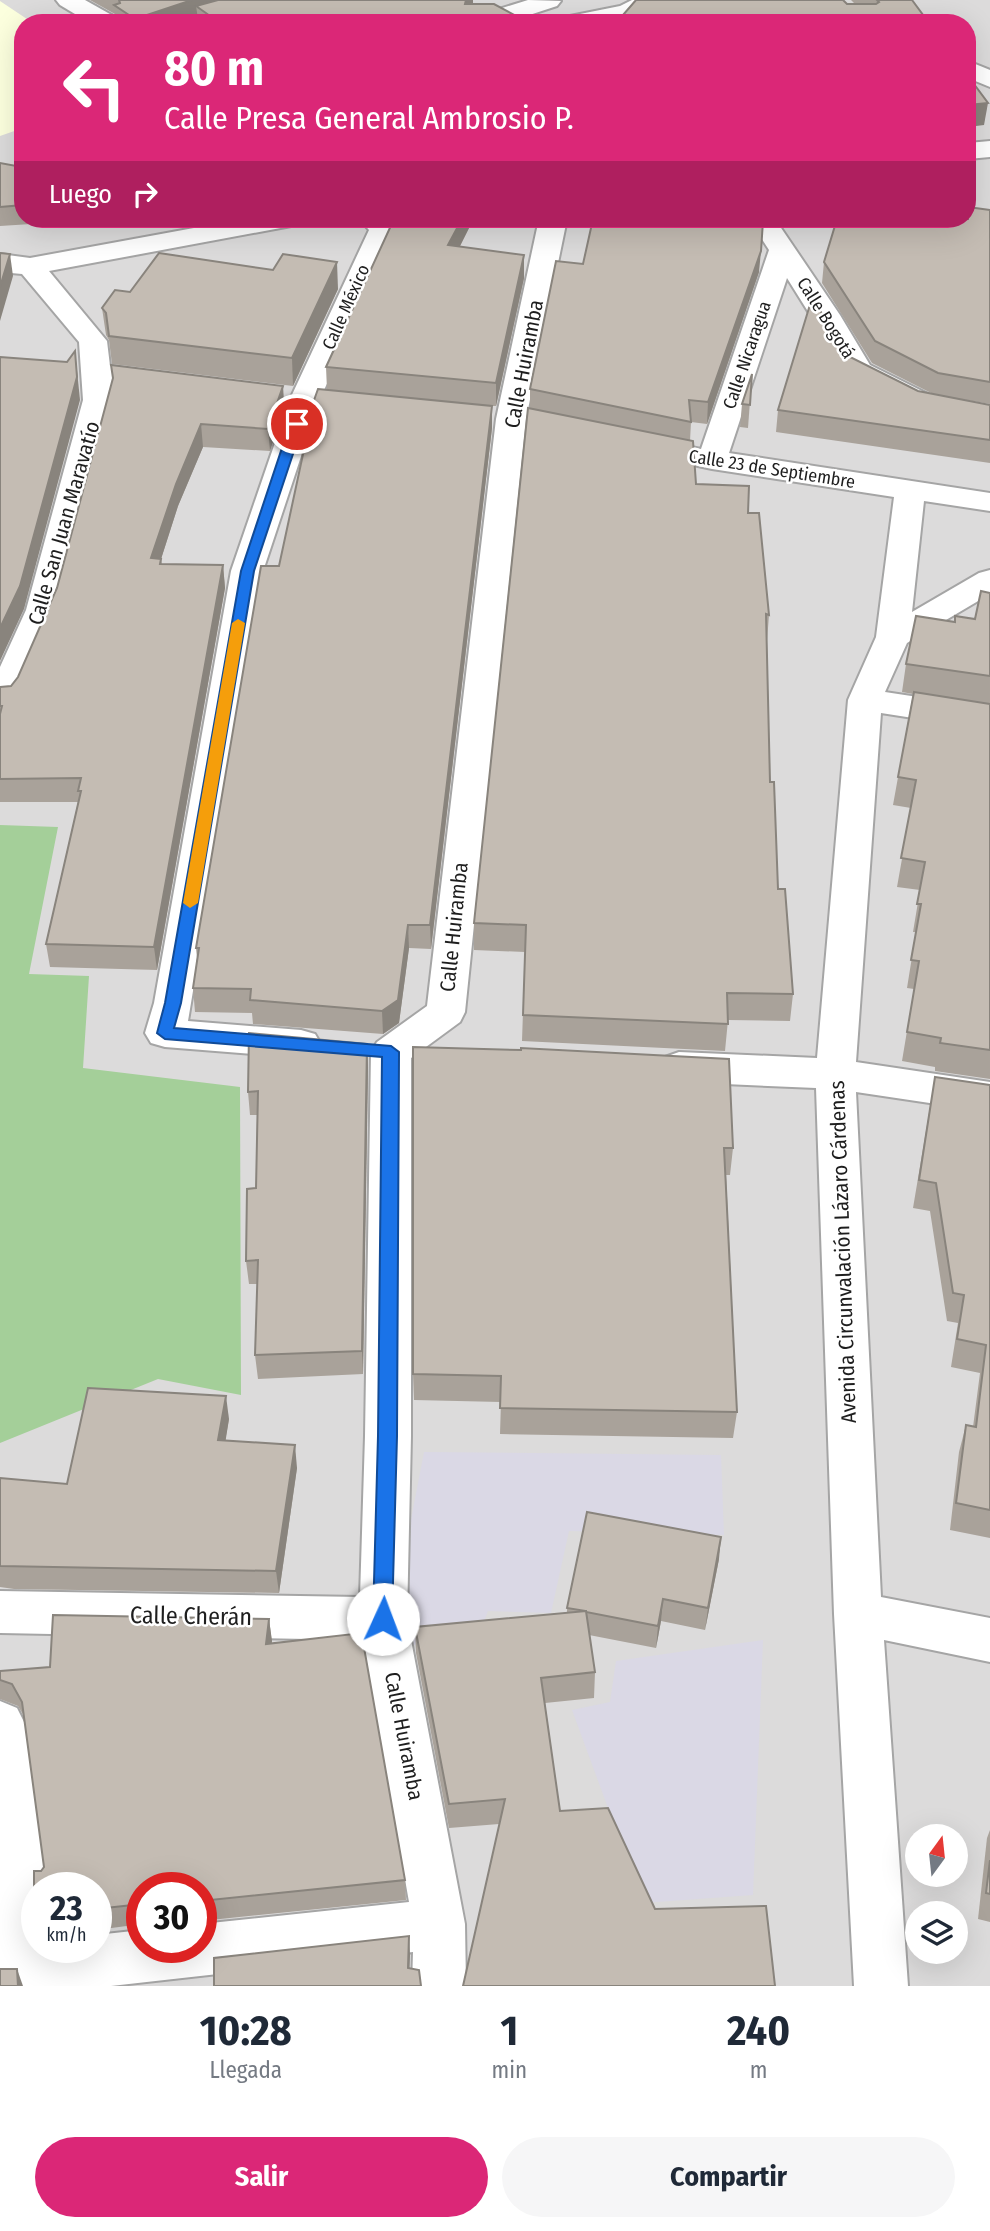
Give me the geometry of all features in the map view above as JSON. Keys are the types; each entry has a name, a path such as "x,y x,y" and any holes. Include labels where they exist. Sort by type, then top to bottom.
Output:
{"street":[{"path":"68,0 92,14"},
{"path":"617,14 651,0"},
{"path":"508,14 549,1 568,14"},
{"path":"0,264 30,266 237,228"},
{"name":"Calle México","path":"360,1049 165,1033 173,1003 247,571 305,399 382,228"},
{"name":"Calle Huiramba","path":"439,1986 439,1924 383,1619 388,1436 360,1049 446,1013 511,420 551,228"},
{"name":"Calle Bogotá","path":"768,228 859,371 926,404 990,416"},
{"name":"Calle Nicaragua","path":"712,460 783,250"},
{"name":"Calle San Juan Maravatío","path":"3,699 43,610 99,400 93,341 30,266"},
{"path":"96,373 188,384"},
{"name":"Calle 23 de Septiembre","path":"618,441 712,460 990,502"},
{"name":"Avenida Circunvalación Lázaro Cárdenas","path":"881,1986 858,1614 835,1074 865,700 893,637 910,490"},
{"path":"893,637 990,580"},
{"path":"865,700 990,719"},
{"path":"360,1049 446,1055"},
{"path":"641,1065 835,1074 990,1097"},
{"name":"Calle Cherán","path":"0,1612 383,1619"},
{"path":"858,1614 990,1640"},
{"path":"0,1724 22,1976 439,1924"}],"shaded area":[{"path":"0,0 990,0 990,1986 0,1986"},
{"path":"0,1 20,14 14,14 14,131 0,136"},
{"path":"424,1452 721,1455 724,1535 569,1531 551,1613 488,1611 477,1640 411,1645 396,1598"},
{"path":"763,1640 753,1895 643,1903 572,1710 610,1702 616,1661"}],"green space":[{"path":"0,825 58,827 29,974 89,976 83,1068 240,1087 241,1395 158,1379 0,1443"}],"building":[{"path":"119,0 192,0 150,14 128,14 114,5 120,3"},
{"path":"218,0 466,0 465,4 494,4 512,14 207,14 196,6"},
{"path":"636,0 843,0 847,4 876,4 879,2 877,0 912,0 922,14 624,14"},
{"path":"976,87 988,103 976,104"},
{"path":"0,163 14,166 14,206 0,207"},
{"path":"976,208 990,210 990,382 938,373 875,341 824,262 834,228 976,228"},
{"path":"390,228 457,228 448,245 524,255 496,383 326,367"},
{"path":"591,228 763,228 761,251 708,402 689,400 691,422 530,389 556,261 583,264"},
{"path":"0,253 10,254 0,287"},
{"path":"159,253 273,270 283,254 337,262 292,358 109,336 106,313 102,308 115,290 130,292"},
{"path":"812,298 850,357 918,391 990,405 990,440 778,410"},
{"path":"75,351 77,377 20,586 0,628 0,357 67,362"},
{"path":"111,365 283,386 268,429 201,424 176,484 151,558 161,559 160,564 223,565 154,947 46,944 81,791 78,791 81,778 0,779 0,687 11,686 18,677 57,588 113,378"},
{"path":"752,374 750,405 742,404"},
{"path":"318,389 492,406 430,925 408,925 398,1000 382,1011 250,1000 251,989 193,988 199,948 196,948 261,566 279,566 305,445 301,445 303,431"},
{"path":"528,408 693,441 696,484 749,486 748,513 759,513 769,615 766,614 770,782 774,782 778,889 785,889 793,994 727,993 728,1024 523,1015 526,925 474,923"},
{"path":"981,591 990,593 990,676 906,664 916,616 955,622 955,616 975,619"},
{"path":"914,692 990,704 990,1050 940,1043 941,1038 907,1032 919,961 911,960 925,862 901,858 916,780 898,777"},
{"path":"249,1033 367,1044 362,1351 255,1355 258,1260 246,1261 247,1189 256,1188 258,1091 248,1092"},
{"path":"413,1047 521,1048 729,1059 733,1148 724,1148 737,1412 500,1408 501,1376 413,1374"},
{"path":"935,1077 990,1085 990,1510 956,1503 966,1425 976,1427 986,1345 957,1339 964,1295 953,1293 936,1183 919,1180"},
{"path":"88,1388 226,1396 218,1440 295,1445 276,1571 0,1566 0,1478 67,1484"},
{"path":"587,1512 721,1537 708,1608 663,1599 658,1626 567,1608"},
{"path":"586,1611 595,1672 541,1678 560,1811 608,1808 655,1909 766,1906 775,1986 463,1986 505,1799 449,1804 415,1627"},
{"path":"53,1615 269,1619 266,1644 353,1634 353,1637 362,1636 405,1880 217,1899 217,1872 126,1872 126,1906 112,1907 112,1872 34,1872 41,1871 44,1867 22,1702 12,1684 0,1680 0,1671 50,1667"},
{"path":"990,1860 990,1894 986,1893"},
{"path":"409,1936 408,1968 419,1970 421,1986 214,1986 214,1963 217,1963 217,1958"},
{"path":"0,1969 17,1969 18,1986 0,1986"}],"slow traffic":[{"path":"190,903 238,623"}],"route":[{"path":"297,424 247,571 173,1003 165,1033 391,1052 388,1436 383,1619"}]}
